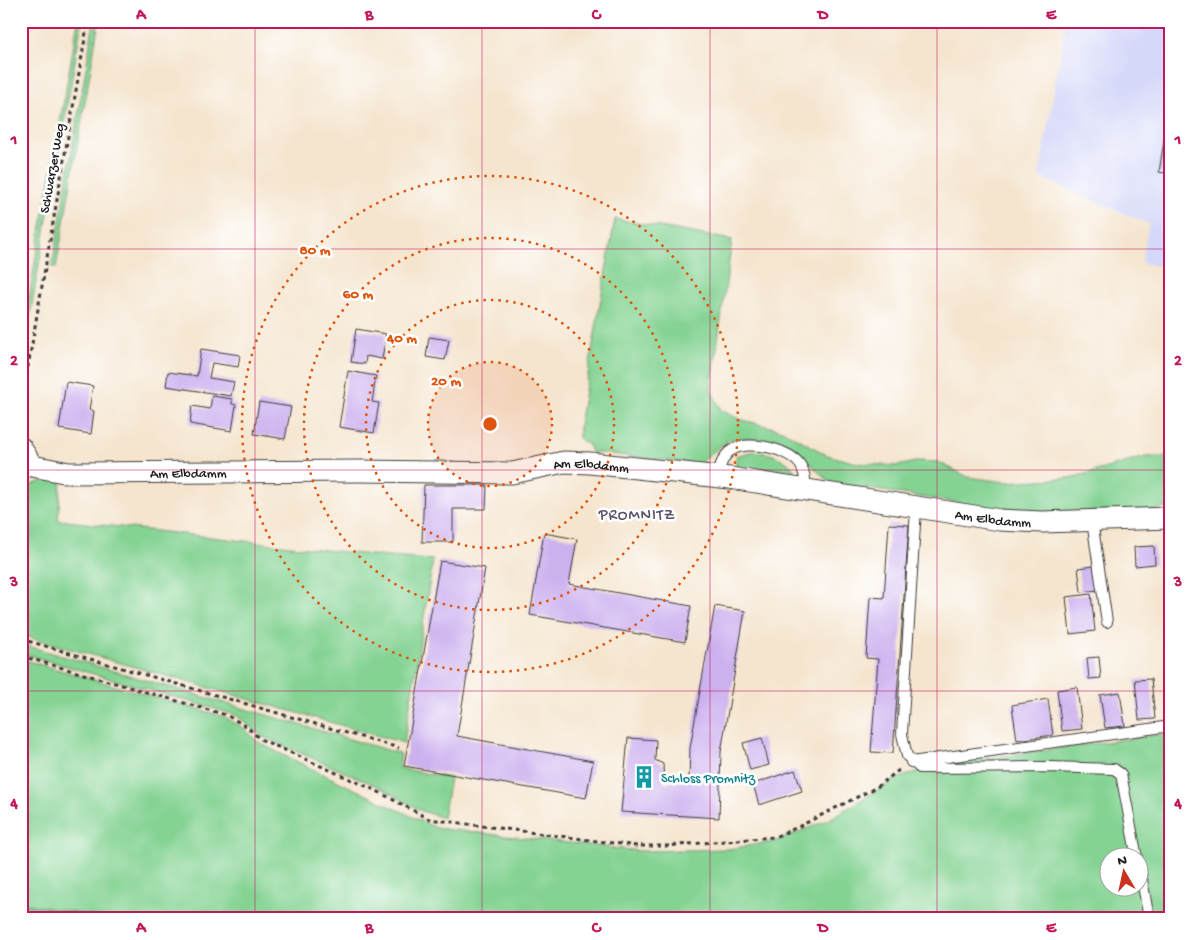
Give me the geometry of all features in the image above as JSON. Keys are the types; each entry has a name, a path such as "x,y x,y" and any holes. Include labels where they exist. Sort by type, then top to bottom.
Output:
{"street":[{"name":"Am Elbdamm","path":"25,464 44,470 75,474 360,471 512,473 564,462 646,468 716,476 1000,520 1092,521 1171,518"}],"lane":[{"path":"716,476 724,458 732,449 757,446 790,455 800,464 806,477 805,489"},
{"path":"916,508 902,734 904,749 911,762 920,768 1050,767 1114,769 1121,774 1136,848"},
{"path":"1092,521 1107,622"},
{"path":"911,762 1171,726"},
{"path":"1145,898 1149,919"}],"path":[{"name":"Schwarzer Weg","path":"21,407 88,21"},
{"path":"21,639 399,748"},
{"path":"21,656 226,715 246,726 260,739 376,792 429,819 466,826 636,846 666,846 774,837 796,828 877,787 911,762"}],"shaded area":[{"path":"1066,21 1171,21 1171,268 1141,263 1149,224 1039,177"}],"green space":[{"path":"78,21 82,21 21,367 21,341"},
{"path":"94,21 99,21 56,268 52,267"},
{"path":"615,219 732,240 711,390 721,410 739,419 782,430 827,455 857,463 897,466 920,461 938,462 968,477 1006,482 1071,478 1146,457 1169,457 1171,506 1155,510 1042,513 1005,510 831,483 790,449 770,442 744,438 729,440 699,464 591,452 588,445 579,439 579,425"},
{"path":"754,451 771,454 785,461 794,469 791,476 787,478 741,472 736,467 736,456"},
{"path":"51,478 61,481 58,520 389,557 433,560 404,743 21,635 21,492 31,485"},
{"path":"21,644 401,754 399,768 450,778 443,818 422,811 379,787 263,737 236,715 21,653"},
{"path":"21,659 225,717 244,728 258,742 436,828 640,851 729,849 777,841 828,820 894,780 936,765 1171,733 1171,903 1145,919 21,919"},
{"path":"21,903 110,919 21,919"}],"building":[{"path":"1168,116 1171,116 1171,174 1159,172"},
{"path":"356,329 386,334 382,359 366,356 365,364 351,362"},
{"path":"429,337 449,340 445,360 426,357"},
{"path":"201,349 240,355 238,367 212,363 209,378 234,382 231,396 166,386 168,372 197,376"},
{"path":"348,371 376,376 372,402 379,403 374,433 339,427"},
{"path":"66,382 93,386 89,410 94,411 91,434 59,429"},
{"path":"212,396 232,399 232,404 236,405 232,431 190,424 192,406 210,409"},
{"path":"259,402 291,407 285,439 254,434"},
{"path":"424,485 487,485 486,509 453,509 453,542 422,542"},
{"path":"889,524 909,525 893,753 871,752 878,659 866,658 870,597 884,598"},
{"path":"544,533 577,539 569,584 691,606 685,642 530,615"},
{"path":"1154,546 1155,564 1135,566 1134,547"},
{"path":"440,561 485,568 457,736 593,761 586,798 404,766"},
{"path":"1094,566 1097,590 1081,592 1078,568"},
{"path":"1091,594 1095,631 1070,634 1066,597"},
{"path":"715,606 745,611 721,752 719,818 621,812 628,738 656,740 655,760 663,764 664,783 689,781 690,748"},
{"path":"1099,657 1101,678 1089,679 1087,658"},
{"path":"1151,679 1155,719 1139,720 1135,680"},
{"path":"1077,687 1082,729 1062,731 1057,690"},
{"path":"1120,692 1125,726 1105,728 1100,695"},
{"path":"1048,699 1053,735 1017,740 1012,705"},
{"path":"762,738 769,765 750,770 743,743"},
{"path":"795,770 802,791 759,805 753,784"}],"place":[{"name":"Schloss Promnitz","path":"644,777"}],"district":[{"name":"PROMNITZ","path":"637,513"}]}
